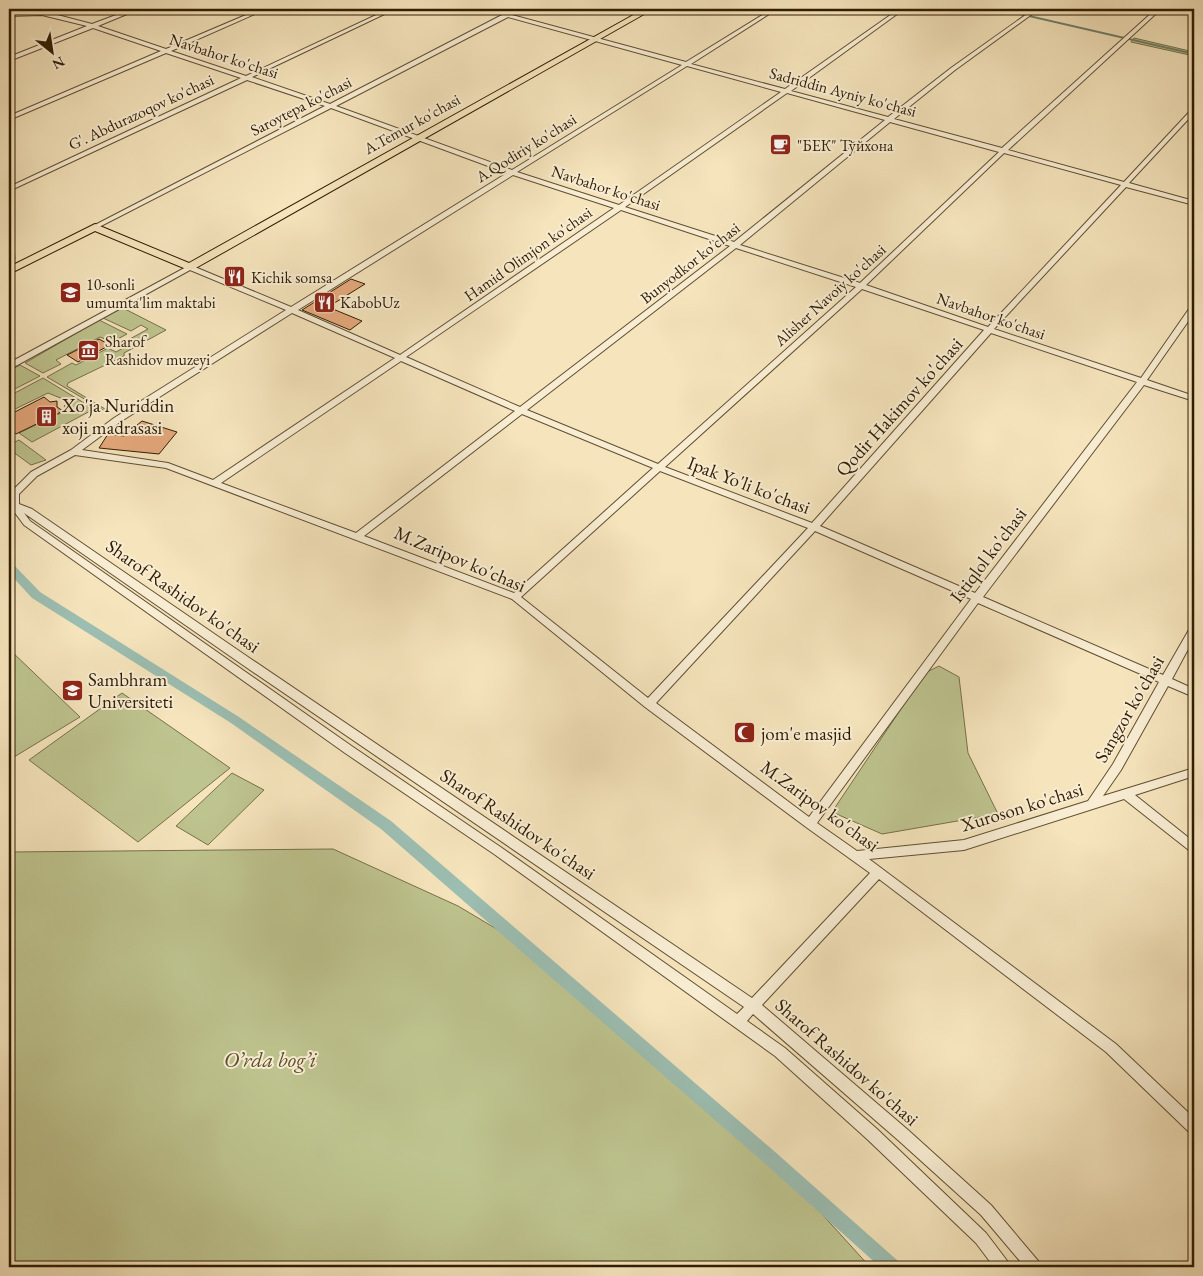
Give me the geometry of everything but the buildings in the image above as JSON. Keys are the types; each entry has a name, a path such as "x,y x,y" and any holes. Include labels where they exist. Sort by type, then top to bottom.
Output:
{"main road":[{"name":"A.Temur ko'chasi","path":"190,266 649,9"},
{"path":"9,271 95,227 190,266"}],"street":[{"path":"9,57 20,55 136,9"},
{"path":"9,118 264,9"},
{"name":"G'. Abdurazoqov ko'chasi","path":"9,189 393,9"},
{"name":"Sadriddin Ayniy ko'chasi","path":"484,9 1194,203"},
{"name":"Saroytepa ko'chasi","path":"95,227 519,9"},
{"name":"A.Qodiriy ko'chasi","path":"74,452 117,420 775,9"},
{"name":"Hamid Olimjon ko'chasi","path":"216,483 402,358 787,92 902,9"},
{"name":"Bunyodkor ko'chasi","path":"357,536 736,245 890,119 1037,9"},
{"name":"Alisher Navoiy ko'chasi","path":"515,597 861,286 1004,150 1159,9"},
{"name":"Navbahor ko'chasi","path":"9,14 42,13 92,26 331,106 417,139 513,172 990,329 1194,400"},
{"name":"Qodir Hakimov ko'chasi","path":"649,704 814,527 990,329 1194,110"},
{"path":"9,366 190,266"},
{"name":"Ipak Yo'li ko'chasi","path":"190,266 521,411 658,467 814,527 1194,693"},
{"name":"Istiqlol ko'chasi","path":"810,824 976,599 1142,382 1194,308"},
{"path":"74,452 34,474 14,493 15,506 27,523 103,578 498,851 780,1052 872,1134 981,1238 1003,1267"},
{"name":"M.Zaripov ko'chasi","path":"74,452 168,466 515,597 649,704 810,824 878,872 1112,1048 1194,1127"},
{"name":"Sharof Rashidov ko'chasi","path":"15,506 29,511 244,660 753,1006 904,1135 986,1210 1034,1267"},
{"name":"Sangzor ko'chasi","path":"1092,804 1116,767 1194,630"},
{"name":"Xuroson ko'chasi","path":"856,856 964,844 1194,772"},
{"path":"1126,794 1194,848"},
{"name":"M.Zaripov ko'chasi","path":"738,1022 878,872"}],"green space":[{"path":"1134,38 1194,52 1194,56 1131,42"},
{"path":"121,307 166,330 124,353 124,356 68,383 67,386 110,412 108,413 47,377 72,363 76,365 108,348 116,352 132,343 128,340 148,329 141,325 131,331 103,318"},
{"path":"99,320 127,334 112,342 100,337 56,360 61,364 43,373 25,363"},
{"path":"20,365 40,376 9,392 9,371"},
{"path":"43,378 94,409 32,442 19,433 67,410 64,406 66,404 63,399 48,393 9,412 9,396"},
{"path":"19,440 46,460 31,465 9,449 9,445"},
{"path":"9,649 80,717 9,760"},
{"path":"939,666 959,677 968,753 998,814 882,834 832,812 925,673"},
{"path":"122,693 230,768 138,842 29,760"},
{"path":"232,773 264,790 208,845 176,826"},
{"name":"O’rda bog’i","path":"333,849 458,906 505,934 793,1182 870,1267 9,1267 9,852"}],"waterway":[{"path":"999,9 1194,54"},
{"path":"9,242 12,259 9,262"},
{"path":"9,567 36,595 235,720 386,825 768,1156 892,1267"}],"place":[{"name":"\"БЕК\" Тўйхона","path":"781,145"},
{"name":"Kichik somsa","path":"235,277"},
{"name":"10-sonli umumta'lim maktabi","path":"70,293"},
{"name":"KabobUz","path":"324,302"},
{"name":"Sharof Rashidov muzeyi","path":"89,350"},
{"name":"Xo'ja Nuriddin xoji madrasasi","path":"46,416"},
{"name":"Sambhram Universiteti","path":"72,690"},
{"name":"jom'e masjid","path":"745,733"}]}
